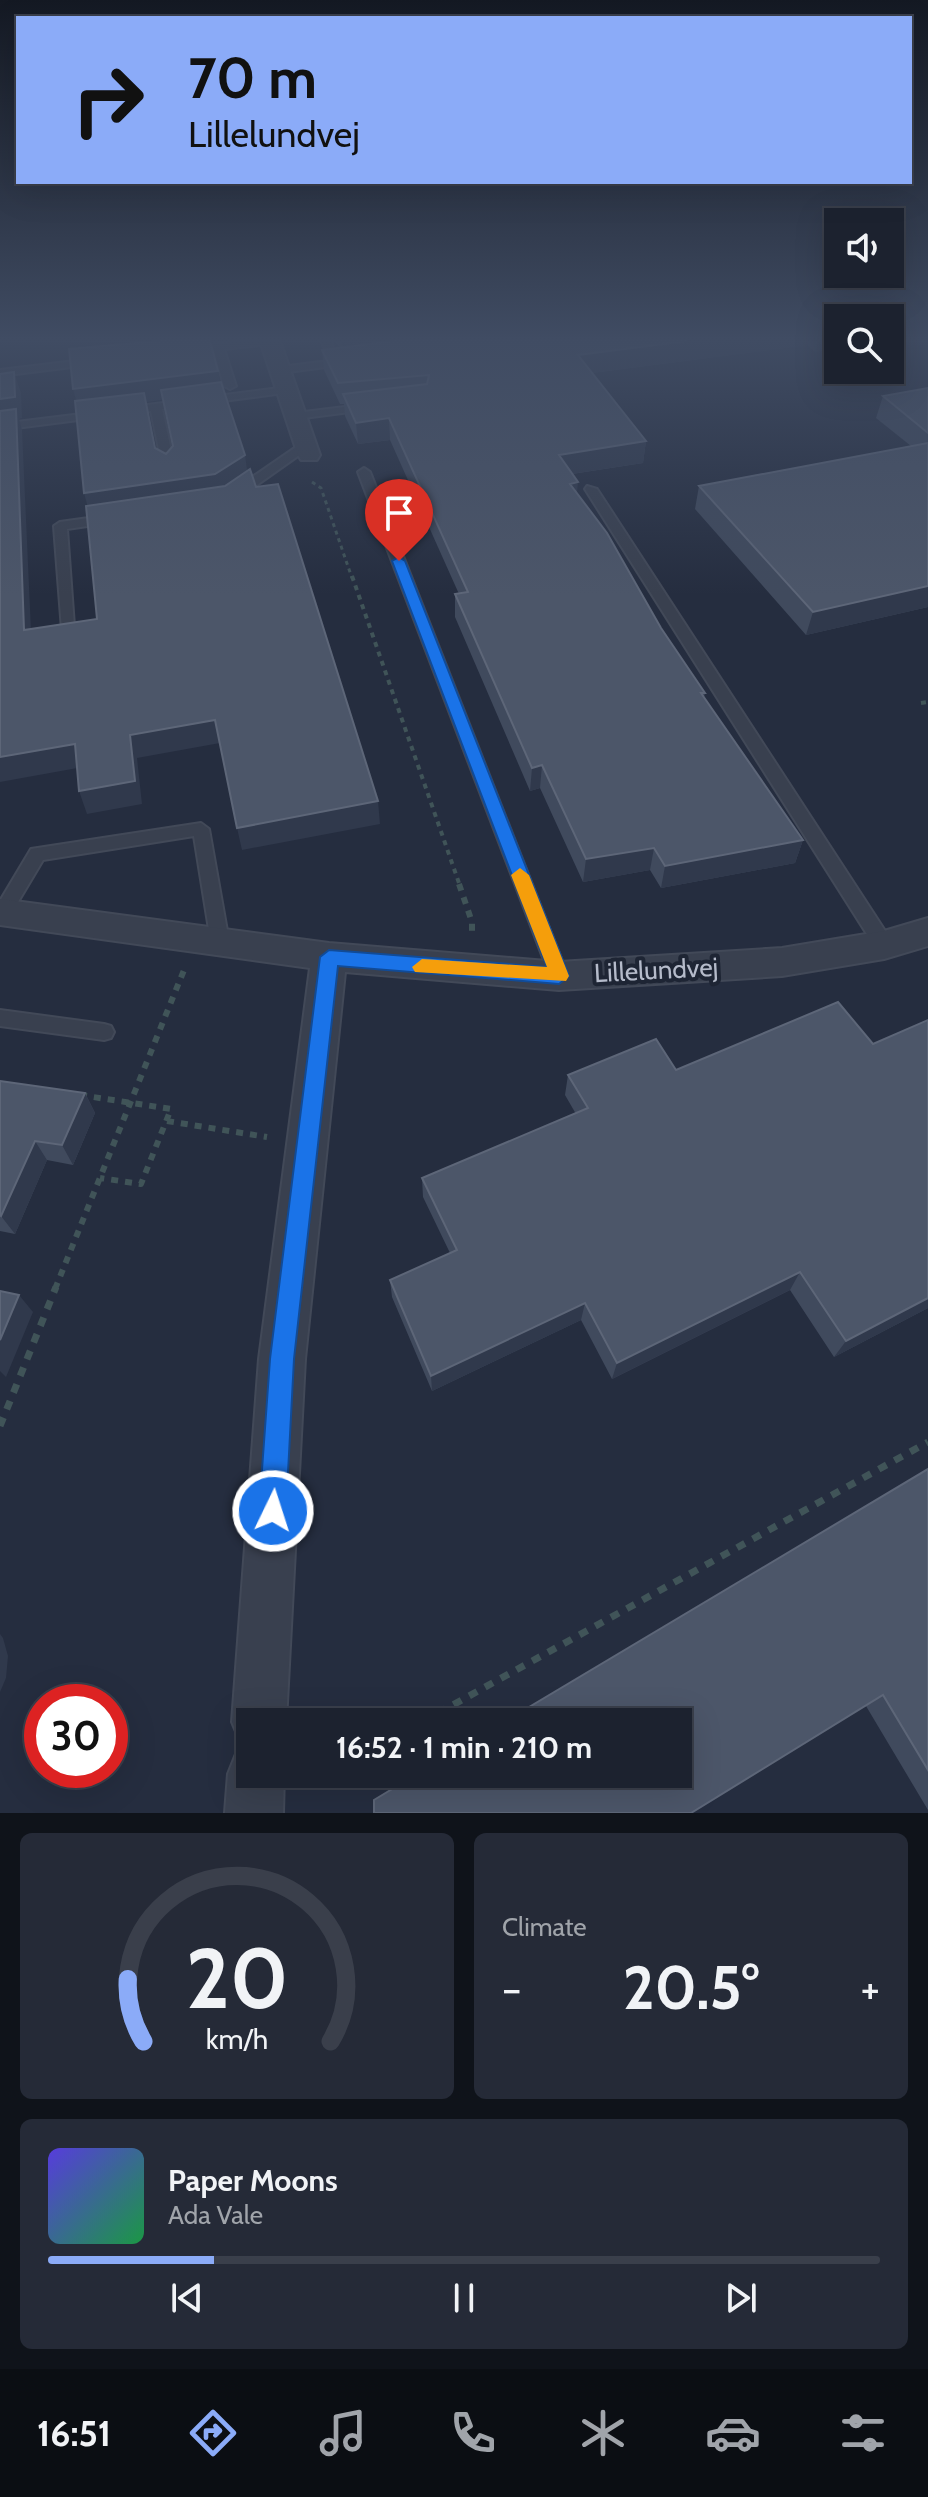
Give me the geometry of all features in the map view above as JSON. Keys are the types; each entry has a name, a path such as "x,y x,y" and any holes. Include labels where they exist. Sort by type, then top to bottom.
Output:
{"street":[{"path":"299,426 307,450"},
{"name":"Lillelundvej","path":"1,912 329,957 473,972 559,976 782,962 884,945 928,932"},
{"path":"260,1708 282,1359 329,957"},
{"path":"254,1813 255,1788"}],"lane":[{"path":"160,426 169,469"},
{"path":"224,502 307,450"},
{"path":"364,472 559,976"},
{"path":"591,489 884,945"},
{"path":"68,640 60,526 120,517"},
{"path":"1,912 37,854 201,829 209,940"},
{"path":"0,1018 104,1032"}],"path":[{"path":"307,450 300,461 305,478 321,488 472,922 473,972"},
{"path":"921,703 928,702"},
{"path":"0,1426 131,1102 209,940"},
{"path":"73,1094 171,1109 141,1184 100,1178"},
{"path":"167,1121 308,1143"},
{"path":"447,1708 928,1442"}],"building":[{"path":"0,426 17,426 24,630 97,619 86,506 225,486 250,469 256,487 278,484 378,801 237,828 215,720 130,735 135,781 79,791 75,744 0,757"},
{"path":"77,426 151,426 155,448 166,454 173,446 169,426 235,426 245,455 215,474 84,493"},
{"path":"392,426 634,426 646,441 559,455 578,482 570,484 607,533 661,628 705,693 701,693 803,840 665,866 654,848 586,859 542,765 532,768 455,594 468,592"},
{"path":"928,443 928,586 813,612 699,486"},
{"path":"838,1002 873,1044 928,1020 928,1298 846,1341 800,1272 617,1363 585,1303 431,1376 390,1280 457,1250 422,1178 588,1108 568,1075 656,1039 676,1070"},
{"path":"0,1081 85,1093 62,1145 35,1141 1,1216 0,1215"},
{"path":"0,1291 19,1295 0,1340"},
{"path":"928,1469 928,1770 883,1695 691,1813 374,1813 374,1800 394,1788 692,1788 692,1708 527,1708"}],"slow traffic":[{"path":"422,967 559,976 520,875"}],"route":[{"path":"273,1511 282,1359 329,957 473,972 559,976 399,561"}]}
